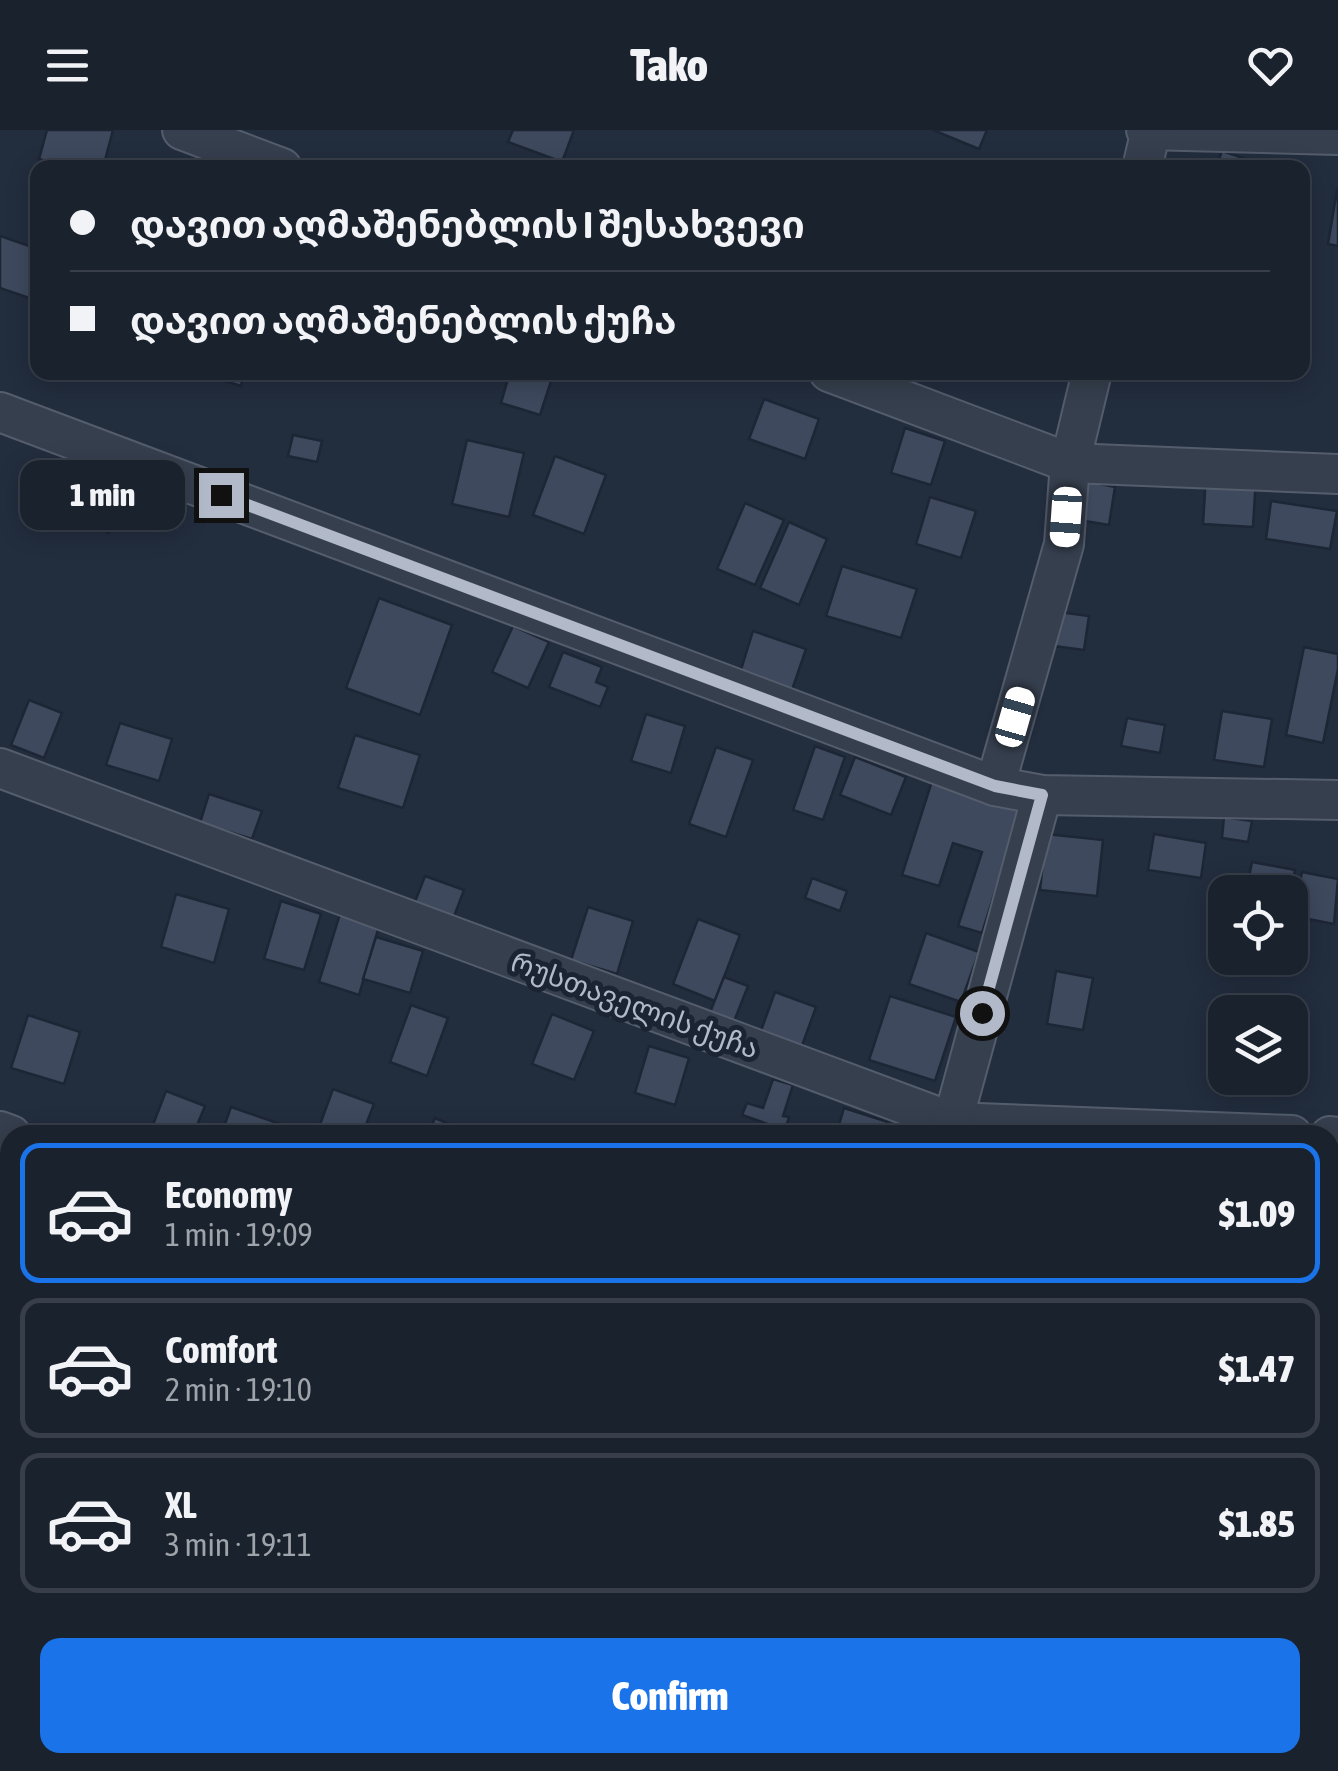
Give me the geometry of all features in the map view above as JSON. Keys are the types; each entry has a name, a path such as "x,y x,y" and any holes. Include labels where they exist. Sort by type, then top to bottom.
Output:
{"street":[{"path":"182,130 261,160"},
{"path":"1148,140 1338,135"},
{"path":"850,380 1070,463 1338,474"},
{"path":"995,786 1064,544 1070,463 1090,380"},
{"path":"0,412 995,786 1042,795 1338,800"},
{"name":"რუსთაველის ქუჩა","path":"0,768 939,1125"},
{"path":"951,1125 1042,795"}],"building":[{"path":"47,130 113,130 105,160 39,159"},
{"path":"513,130 574,130 563,160 508,142"},
{"path":"933,130 987,130 979,149"},
{"path":"1222,151 1249,160 1219,160"},
{"path":"1338,190 1338,246 1328,244"},
{"path":"0,236 30,246 30,298 0,288"},
{"path":"221,380 242,380 241,386"},
{"path":"508,380 551,380 540,415 501,403"},
{"path":"764,399 819,419 805,459 749,439"},
{"path":"905,428 945,441 931,485 891,473"},
{"path":"293,435 322,441 317,462 288,456"},
{"path":"467,440 524,453 509,517 452,504"},
{"path":"555,456 606,475 584,534 533,515"},
{"path":"95,468 129,481 109,533 75,520"},
{"path":"1206,475 1256,478 1253,527 1203,524"},
{"path":"1086,481 1115,487 1109,525 1079,520"},
{"path":"930,497 976,511 961,558 916,544"},
{"path":"1271,501 1337,511 1330,549 1266,539"},
{"path":"745,503 784,520 755,585 717,569"},
{"path":"789,522 827,539 799,605 760,588"},
{"path":"842,566 917,589 901,638 826,616"},
{"path":"379,598 452,625 420,715 346,688"},
{"path":"1059,612 1089,616 1084,650 1054,646"},
{"path":"513,626 549,642 528,688 492,672"},
{"path":"753,631 806,649 791,693 739,676"},
{"path":"1304,647 1338,654 1323,743 1286,735"},
{"path":"563,652 602,667 596,682 608,687 600,707 549,687"},
{"path":"29,700 62,713 44,758 11,745"},
{"path":"1222,711 1272,719 1264,767 1214,760"},
{"path":"646,714 685,726 671,773 631,761"},
{"path":"1127,718 1165,725 1160,753 1121,746"},
{"path":"120,723 172,739 159,781 106,765"},
{"path":"355,735 420,755 403,808 338,788"},
{"path":"815,746 845,757 823,820 793,810"},
{"path":"716,747 753,760 726,837 689,824"},
{"path":"855,757 906,777 891,815 840,795"},
{"path":"932,781 1021,810 982,933 958,926 982,852 953,843 939,886 902,875"},
{"path":"209,794 262,811 252,839 200,823"},
{"path":"1224,817 1252,821 1248,842 1222,838"},
{"path":"1046,834 1103,840 1097,896 1040,890"},
{"path":"1154,834 1206,843 1201,878 1148,870"},
{"path":"1252,862 1295,870 1294,875 1249,875"},
{"path":"1302,872 1338,879 1334,924 1308,919 1308,875"},
{"path":"425,876 464,890 450,927 411,912"},
{"path":"812,878 847,891 840,911 805,898"},
{"path":"176,894 229,909 214,963 161,947"},
{"path":"281,901 321,914 304,970 264,959"},
{"path":"588,907 633,921 617,974 571,960"},
{"path":"340,914 379,926 359,995 319,982"},
{"path":"698,919 740,935 715,1001 673,984"},
{"path":"926,933 979,952 961,1002 909,984"},
{"path":"376,937 423,951 410,993 363,979"},
{"path":"1056,971 1093,978 1083,1030 1047,1024"},
{"path":"724,977 748,986 733,1024 709,1015"},
{"path":"775,992 816,1007 799,1054 758,1039"},
{"path":"890,996 956,1017 935,1081 869,1060"},
{"path":"411,1005 448,1018 427,1076 390,1062"},
{"path":"552,1014 594,1031 574,1080 532,1064"},
{"path":"28,1015 80,1032 64,1084 11,1068"},
{"path":"649,1046 689,1058 675,1105 635,1093"},
{"path":"773,1079 793,1085 783,1116 789,1117 787,1125 771,1125 742,1115 747,1103 763,1108"},
{"path":"333,1089 374,1104 366,1125 320,1125"},
{"path":"166,1091 205,1106 197,1125 153,1125"},
{"path":"231,1107 280,1124 280,1125 225,1125"},
{"path":"844,1108 888,1122 887,1125 839,1125"},
{"path":"435,1118 451,1125 432,1125"}],"route":[{"path":"221,495 995,786 1042,795 982,1013"}]}
